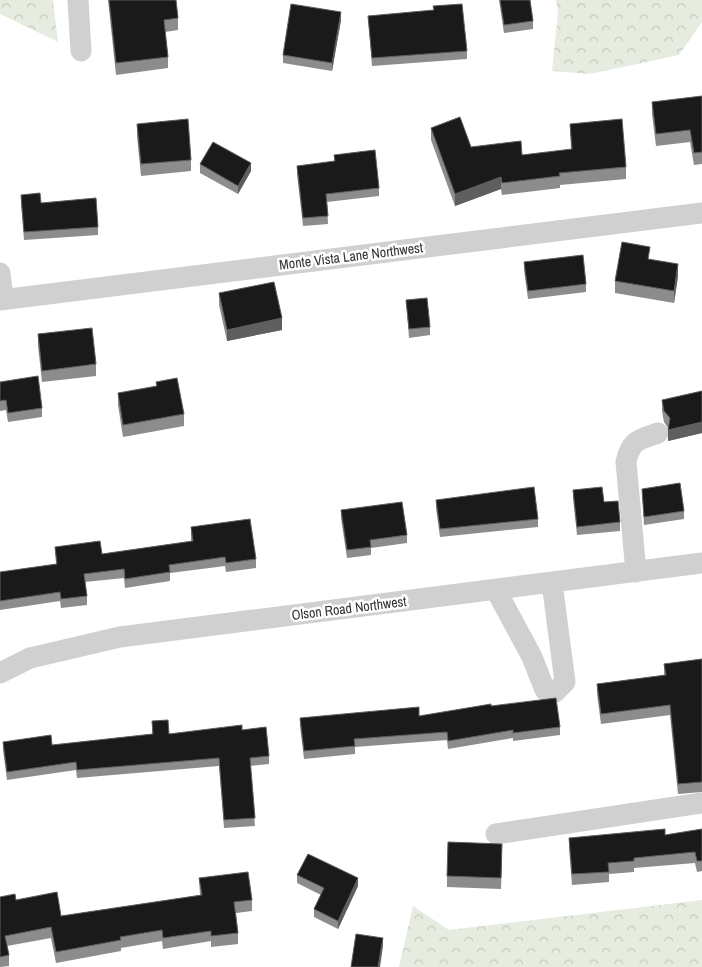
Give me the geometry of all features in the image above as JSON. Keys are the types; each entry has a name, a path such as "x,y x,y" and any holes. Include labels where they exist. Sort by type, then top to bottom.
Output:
{"street":[{"path":"78,0 81,51"},
{"name":"Monte Vista Lane Northwest","path":"2,299 702,213"},
{"path":"0,273 2,299"},
{"path":"636,572 626,462 630,447 640,439 658,433"},
{"name":"Olson Road Northwest","path":"0,673 30,658 120,637 702,564"},
{"path":"496,590 532,657 545,690 555,692 565,682 552,582"},
{"path":"496,834 702,803"}],"green space":[{"path":"0,0 53,0 58,42 0,14"},
{"path":"556,0 702,0 702,22 679,55 590,74 552,71 558,12"},
{"path":"702,900 702,967 399,967 413,906 449,930"}],"building":[{"path":"109,0 176,0 178,18 164,20 168,57 116,63"},
{"path":"500,0 530,0 533,21 504,25"},
{"path":"291,4 341,12 332,63 283,55"},
{"path":"462,4 467,51 372,58 368,16 434,10 433,6"},
{"path":"702,96 702,152 694,153 690,130 656,134 652,102"},
{"path":"460,117 471,147 521,141 522,155 572,149 570,124 622,119 626,167 559,173 560,176 502,183 501,177 455,194 431,128"},
{"path":"188,119 191,160 141,164 137,124"},
{"path":"213,142 251,163 238,186 200,164"},
{"path":"375,150 379,188 326,194 328,216 303,218 297,166 335,161 334,155"},
{"path":"40,193 41,203 96,198 98,227 24,232 21,195"},
{"path":"622,242 650,247 648,259 678,264 674,291 615,281"},
{"path":"583,255 586,284 528,291 524,262"},
{"path":"274,282 282,318 227,330 219,293"},
{"path":"427,298 430,327 409,329 406,300"},
{"path":"92,328 96,364 42,371 38,334"},
{"path":"38,376 42,408 8,413 6,400 0,401 0,382"},
{"path":"177,378 184,414 123,425 118,393 157,386 156,382"},
{"path":"702,391 702,422 668,430 670,418 664,411 662,400"},
{"path":"680,483 684,511 644,517 642,489"},
{"path":"534,487 538,519 440,529 436,500"},
{"path":"602,487 604,502 618,501 620,522 577,527 573,490"},
{"path":"402,502 407,535 370,540 371,547 347,550 341,510"},
{"path":"250,519 256,559 226,563 225,557 169,565 170,572 125,579 124,569 84,574 87,596 61,599 60,592 0,601 0,572 57,564 55,547 100,541 102,554 193,541 191,527"},
{"path":"702,659 702,782 678,784 670,705 601,714 597,684 666,675 664,664"},
{"path":"556,698 560,727 513,733 513,730 448,741 447,732 354,739 355,746 304,751 300,718 419,707 419,716 491,704 491,706"},
{"path":"168,720 169,734 242,725 242,730 266,727 269,756 250,758 255,818 224,820 219,758 77,770 76,762 7,772 3,742 51,735 52,745 153,734 152,721"},
{"path":"665,829 665,835 702,829 702,861 697,861 695,852 634,858 634,861 608,863 609,872 572,874 569,838"},
{"path":"448,842 502,844 501,878 447,876"},
{"path":"308,854 358,878 338,921 314,909 324,888 297,875"},
{"path":"248,872 252,900 234,902 238,933 211,936 211,931 163,938 162,930 120,937 121,940 56,952 51,927 5,936 9,955 0,957 0,897 15,894 16,900 57,892 61,916 202,895 199,878"},
{"path":"356,934 383,938 378,967 351,967"}]}
